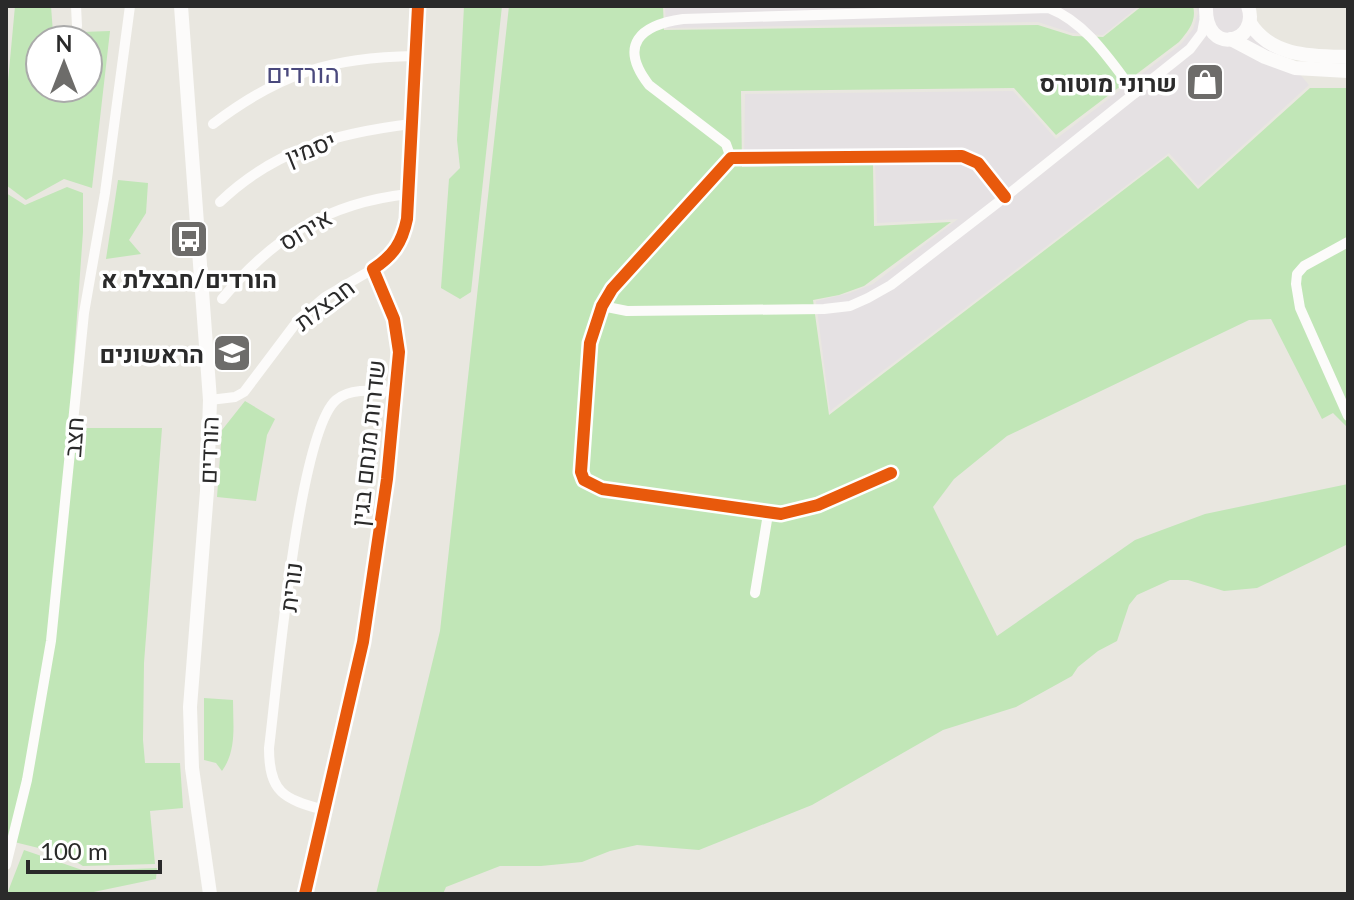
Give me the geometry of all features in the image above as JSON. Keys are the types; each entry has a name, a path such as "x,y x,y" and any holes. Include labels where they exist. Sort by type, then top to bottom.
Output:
{"street":[{"name":"חצב","path":"6,865 27,780 51,641 84,313 105,193 130,6"},
{"name":"הורדים","path":"181,6 210,400 207,491 190,707 192,768 210,894"},
{"path":"373,269 396,250 404,236 418,6"},
{"path":"731,158 726,144 649,85 636,64 637,43 643,32 659,23 683,19 1049,8 1066,15 1090,37 1135,93"},
{"path":"1207,10 1210,30 1265,57 1295,68 1348,71"},
{"path":"1190,49 1202,33 1207,10"},
{"path":"602,306 627,311 784,311 850,306 891,285 1190,49 1207,41 1243,34 1251,12"},
{"path":"1251,12 1263,39 1285,50 1310,56 1348,57"},
{"path":"213,124 250,98 293,75 352,59 415,56"},
{"name":"יסמין","path":"220,202 271,164 311,145 355,131 411,124"},
{"path":"891,473 818,505 781,514 602,489 584,480 581,472 590,343 595,321 612,289 731,158 962,156 978,163 1005,197"},
{"name":"אירוס","path":"222,299 261,258 316,219 358,202 408,194"},
{"path":"1348,242 1304,266 1297,274 1296,284 1300,308 1348,416"},
{"name":"חבצלת","path":"210,400 235,397 244,392 287,332 305,314 325,297 373,269"},
{"name":"שדרות מנחם בגין","path":"305,894 363,642 382,520 399,369 394,319 373,269"},
{"name":"נורית","path":"324,810 282,794 271,776 269,764 302,494 316,440 331,405 348,394 396,392"},
{"path":"755,593 768,514"}],"shaded area":[{"path":"665,6 1139,6 1103,35 1072,33 1038,22 666,28"},
{"path":"1196,6 1242,6 1309,85 1198,186 1169,153 830,411 816,301 873,284 958,219 877,223 875,161 744,164 745,94 1013,91 1056,139 1181,44 1193,29 1198,13"}],"green space":[{"path":"15,6 51,6 52,24 24,24 24,104 102,104 92,188 64,179 26,200 6,185 6,103"},
{"path":"464,6 502,6 471,292 460,299 441,288 449,179 460,168 457,140"},
{"path":"509,6 663,6 664,30 1038,25 1073,36 1103,37 1142,6 1193,6 1193,21 1179,42 1056,135 1014,88 741,91 742,167 873,164 874,226 951,222 864,286 813,300 829,415 1168,156 1198,189 1310,88 1348,88 1348,428 1333,413 1322,419 1271,319 1249,320 1007,436 954,479 933,507 997,636 1135,540 1205,514 1348,484 1348,544 1257,588 1224,591 1188,580 1170,580 1137,595 1129,605 1117,641 1098,651 1072,676 1016,707 943,730 812,805 699,850 637,845 582,862 500,866 446,887 443,894 376,894 440,631"},
{"path":"104,31 110,31 104,83"},
{"path":"118,180 148,183 146,213 129,240 141,254 106,259"},
{"path":"67,187 83,193 69,428 162,428 144,663 143,740 145,763 180,763 183,808 150,811 155,864 83,866 63,854 6,840 6,193 25,205"},
{"path":"245,401 275,419 267,435 256,501 217,497 222,430"},
{"path":"204,698 233,700 232,746 222,771 216,763 204,760"},
{"path":"24,850 85,871 157,868 156,879 84,894 7,894"}],"cycle path":[{"path":"305,894 363,642 387,479 399,352 394,319 373,269 396,248 407,219 418,6"},
{"path":"891,473 818,505 781,514 602,489 584,480 581,472 590,343 602,306 612,289 731,158 962,156 978,163 1005,197"}],"place":[{"name":"שרוני מוטורס","path":"1205,82"},
{"name":"הורדים/חבצלת א","path":"189,239"},
{"name":"הראשונים","path":"232,353"}],"district":[{"name":"הורדים","path":"303,73"}]}
